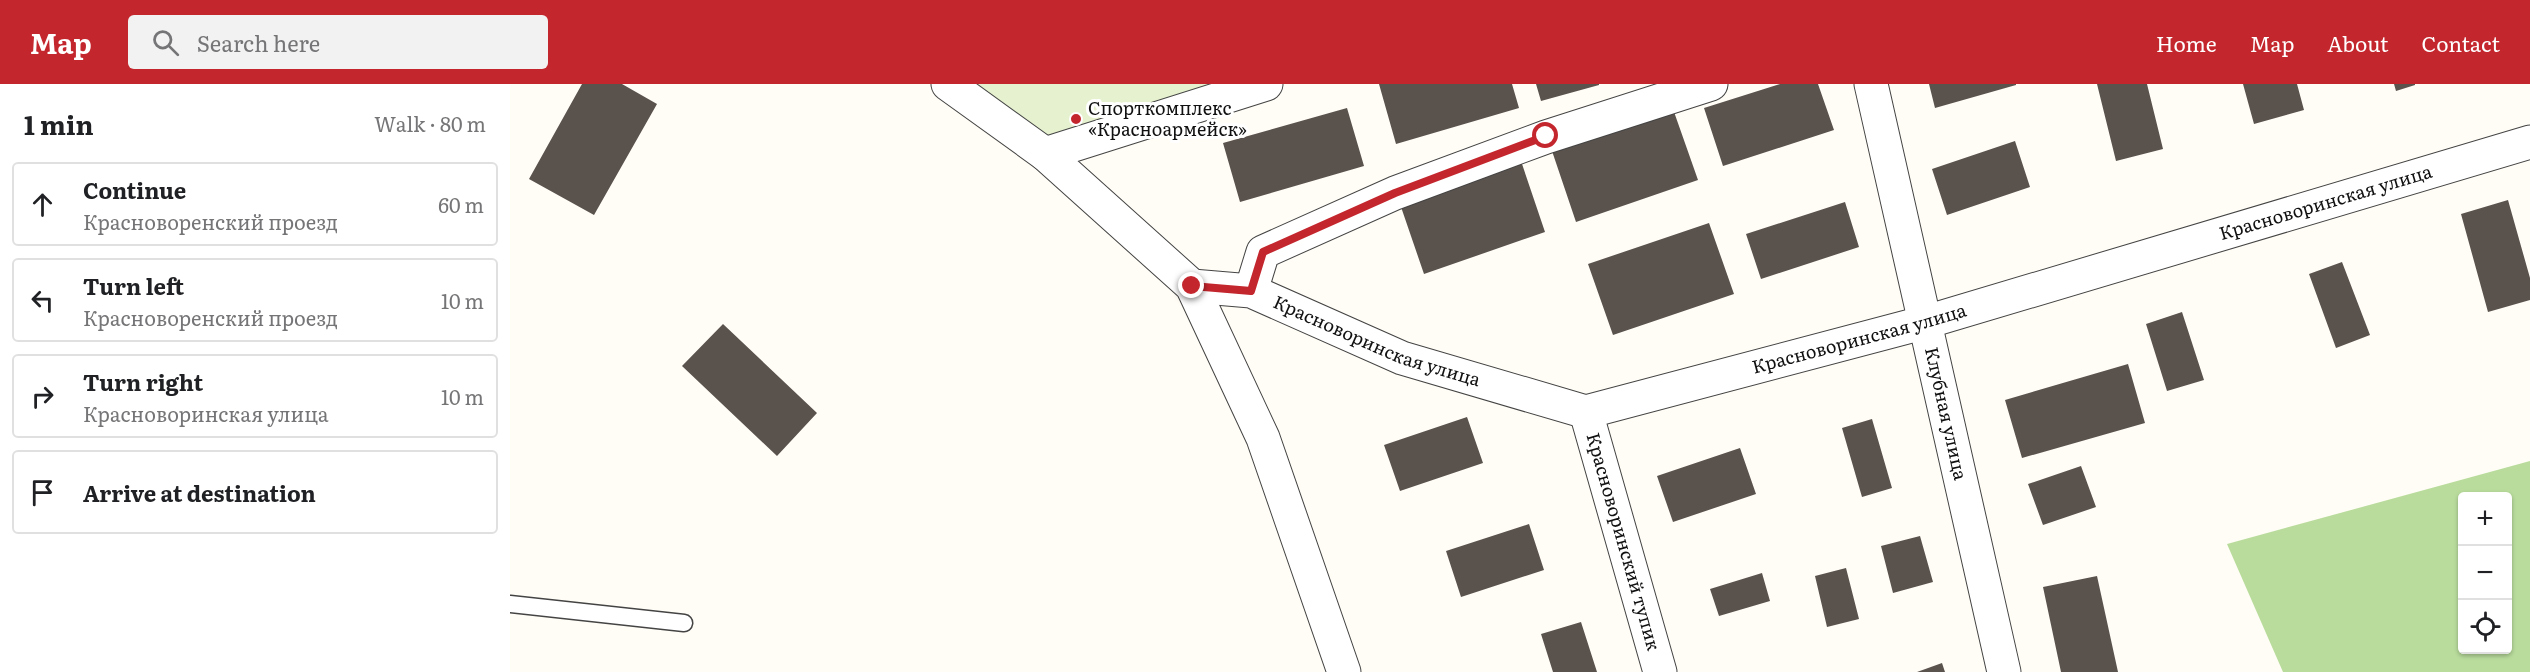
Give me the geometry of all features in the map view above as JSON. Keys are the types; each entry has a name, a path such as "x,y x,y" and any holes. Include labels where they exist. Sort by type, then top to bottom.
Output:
{"street":[{"path":"948,84 1045,154 1192,286 1263,438 1344,672"},
{"path":"1045,154 1266,84"},
{"path":"1251,291 1263,252 1416,185 1546,136 1711,84"},
{"name":"Клубная улица","path":"1871,84 2004,672"},
{"name":"Красноворинская улица","path":"1192,286 1251,291 1402,358 1586,412 1926,322 2530,142"},
{"name":"Красноворинский тупик","path":"1586,412 1660,672"}],"lane":[{"path":"510,604 684,623"}],"green space":[{"name":"Спорткомплекс «Красноармейск»","path":"948,84 1266,84 1045,154"},
{"path":"2530,461 2530,672 2283,672 2227,544"}],"building":[{"path":"582,84 622,84 657,104 594,215 529,179"},
{"path":"1379,84 1512,84 1519,108 1396,144"},
{"path":"1536,84 1599,84 1599,85 1541,101"},
{"path":"1780,84 1818,84 1834,130 1723,166 1704,108"},
{"path":"1929,84 2016,84 2016,85 1935,108"},
{"path":"2097,84 2147,84 2163,149 2116,161"},
{"path":"2243,84 2297,84 2304,110 2254,124"},
{"path":"2394,84 2415,84 2415,85 2396,91"},
{"path":"1347,108 1364,166 1240,202 1223,143"},
{"path":"1673,109 1698,180 1576,222 1552,151"},
{"path":"2015,141 2030,187 1947,215 1932,169"},
{"path":"1521,161 1545,232 1424,274 1400,204"},
{"path":"2508,200 2530,278 2530,300 2488,312 2461,214"},
{"path":"1845,202 1859,247 1761,279 1746,234"},
{"path":"1709,223 1734,294 1613,335 1588,264"},
{"path":"2342,262 2370,335 2336,348 2309,274"},
{"path":"2182,312 2204,380 2167,391 2146,324"},
{"path":"723,324 817,413 777,456 682,366"},
{"path":"2128,364 2145,423 2022,458 2005,400"},
{"path":"1467,417 1483,463 1400,491 1384,445"},
{"path":"1872,419 1892,488 1862,497 1842,428"},
{"path":"1740,448 1756,494 1673,522 1657,476"},
{"path":"2081,466 2096,507 2043,525 2028,484"},
{"path":"1529,524 1544,570 1461,597 1446,551"},
{"path":"1920,536 1933,582 1893,593 1881,546"},
{"path":"1846,568 1859,619 1827,627 1815,576"},
{"path":"1762,573 1770,601 1719,616 1710,589"},
{"path":"2097,576 2118,672 2061,672 2043,587"},
{"path":"1581,622 1597,672 1553,672 1541,634"},
{"path":"1942,663 1945,672 1917,672"}],"place":[{"name":"Спорткомплекс «Красноармейск»","path":"1076,119"}],"route":[{"path":"1192,286 1251,291 1263,252 1395,193 1546,136"}]}
